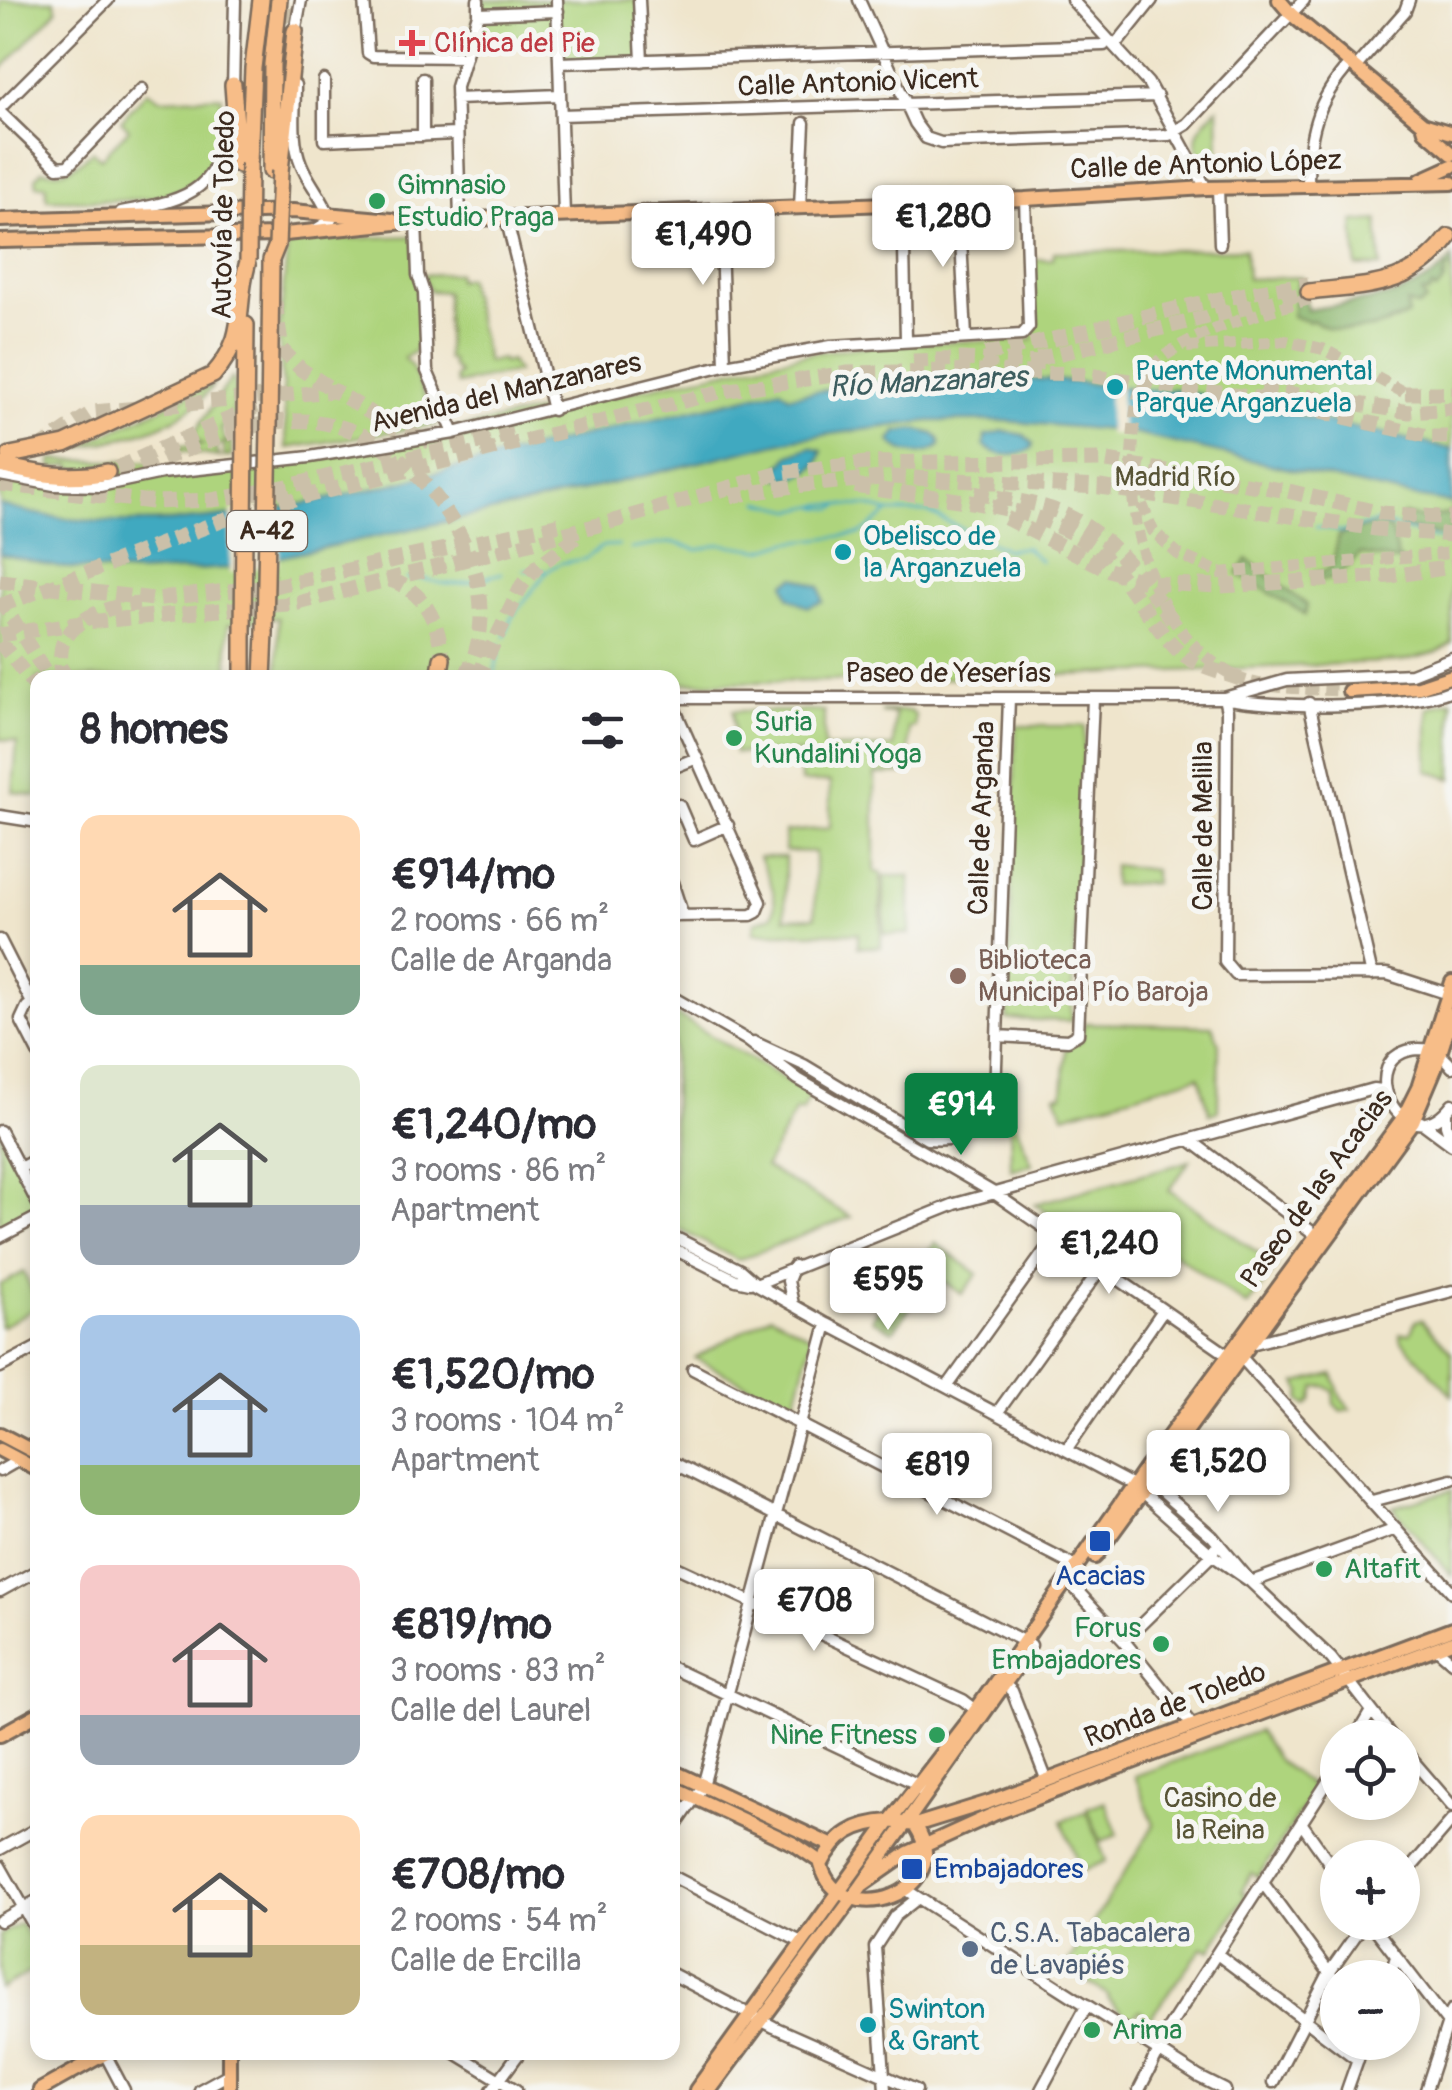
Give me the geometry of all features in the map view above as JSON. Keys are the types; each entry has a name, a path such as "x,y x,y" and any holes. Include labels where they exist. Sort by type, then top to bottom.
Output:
{"highway":[{"name":"Autovía de Toledo","path":"243,638 247,263 244,164 261,0"},
{"name":"Autovía de Toledo","path":"265,636 271,260 278,245 272,64 279,0"},
{"path":"275,171 295,31"},
{"path":"233,85 244,164"},
{"path":"1309,292 1398,280 1434,257 1451,232"},
{"path":"5,460 65,444 213,375 229,356 238,336 247,263"},
{"path":"5,460 66,476 106,472"},
{"path":"265,636 271,670"},
{"name":"A-42","path":"263,670 265,636"},
{"path":"235,670 243,638"},
{"name":"A-42","path":"243,638 243,670"},
{"path":"440,670 442,659"}],"main road":[{"path":"1280,0 1291,14 1423,124 1452,132"},
{"path":"1423,124 1425,131 1452,154"},
{"name":"Calle de Antonio López","path":"1414,182 1452,166"},
{"name":"Calle de Antonio López","path":"0,241 275,235 408,221 1452,182"},
{"name":"Calle de Antonio López","path":"0,220 293,211 408,221"},
{"path":"1349,691 1419,687 1452,676"},
{"name":"Paseo de las Acacias","path":"1436,1052 1451,990"},
{"name":"Paseo de las Acacias","path":"756,2018 801,1942 1028,1642 1320,1238 1413,1120 1412,1105 1452,1016"},
{"name":"Paseo de las Acacias","path":"1234,1356 1251,1344 1320,1238"},
{"path":"0,1434 30,1450"},
{"path":"0,1450 30,1466"},
{"name":"Paseo de las Acacias","path":"1071,1583 1078,1568 1142,1487"},
{"name":"Ronda de Toledo","path":"862,1885 927,1843 1452,1629"},
{"name":"Paseo de las Acacias","path":"756,2018 911,1824 918,1806 1005,1685 1028,1642"},
{"name":"Ronda de Toledo","path":"911,1824 954,1815 1192,1726 1452,1642"},
{"path":"0,1736 30,1719"},
{"path":"680,1775 832,1845"},
{"path":"680,1791 796,1845 822,1862 828,1884 837,1893 853,1898 888,1897 906,1890 921,1873 927,1843 911,1824 890,1821 857,1826 840,1836 822,1862"},
{"path":"696,2090 756,2018"},
{"path":"710,2090 756,2018"},
{"path":"40,2090 93,2060"},
{"path":"229,2060 229,2090"}],"street":[{"path":"108,0 0,110 51,161 68,166 142,89"},
{"path":"233,85 234,0"},
{"path":"301,0 295,31 296,146 300,162 329,214 328,222 315,230"},
{"path":"364,0 368,54 464,58"},
{"path":"460,219 456,99 478,14 478,0"},
{"path":"639,0 642,60"},
{"path":"858,0 906,104 926,138 941,143 1168,135 1187,124 1304,0"},
{"path":"1072,0 1156,96 1212,188 1220,244"},
{"path":"559,63 1104,45 1152,0"},
{"path":"1308,185 1308,152 1316,115 1327,92 1404,12 1409,0"},
{"path":"478,14 558,5 564,215"},
{"path":"423,78 423,136"},
{"path":"324,80 324,140 455,134"},
{"name":"Calle de Antonio López","path":"95,217 152,206 197,189 210,178 220,157 233,85"},
{"path":"456,99 560,96"},
{"name":"Calle Antonio Vicent","path":"561,116 1156,96"},
{"path":"800,207 804,123"},
{"name":"Avenida del Manzanares","path":"0,475 54,486 100,486 162,473 310,457 454,434 725,364 831,346 1022,334 1029,326 1025,198"},
{"path":"960,201 966,337"},
{"path":"903,203 906,339"},
{"path":"720,210 725,364"},
{"path":"506,218 553,410"},
{"path":"408,221 427,370 454,434"},
{"name":"Paseo de Yeserías","path":"1224,698 1287,680 1411,674 1452,658"},
{"name":"Paseo de Yeserías","path":"680,700 1224,698 1248,704 1402,702 1424,700 1452,690"},
{"name":"Calle de Arganda","path":"680,1001 747,1040 806,1066 927,1139 947,1141 967,1136 981,1126 991,1113 995,1094 1009,698"},
{"name":"Calle de Melilla","path":"1224,698 1225,962 1236,975 1387,974 1451,990"},
{"path":"997,1036 1071,1040 1078,1034 1093,699"},
{"path":"1309,703 1372,975"},
{"path":"680,718 760,908 751,916 680,916"},
{"path":"680,765 698,758"},
{"path":"680,808 694,840 728,826"},
{"path":"0,816 30,822"},
{"path":"0,940 30,992"},
{"path":"30,1008 21,1020 30,1037"},
{"name":"Calle de Arganda","path":"747,1040 801,1081 994,1192 1234,1356 1452,1592"},
{"path":"1452,1067 1436,1052 1418,1049 1404,1053 1386,1073 1384,1090 1394,1111 1452,1144"},
{"path":"806,1066 796,1073 801,1081 830,1082"},
{"path":"680,1252 736,1280 756,1284 955,1204 1373,1089 1384,1090"},
{"path":"1413,1120 1449,1108 1446,1125 1452,1144"},
{"path":"0,1131 30,1188"},
{"path":"1190,1140 1320,1238"},
{"path":"20,1168 30,1162"},
{"path":"0,1237 30,1220"},
{"path":"947,1387 1056,1234"},
{"path":"680,1240 740,1270 756,1284 827,1324 1142,1487 1214,1537 1251,1582 1344,1676 1378,1720"},
{"path":"793,1305 788,1282 794,1266"},
{"path":"996,1413 1101,1268"},
{"path":"1251,1344 1452,1291"},
{"path":"1066,1450 1163,1310"},
{"path":"680,1820 703,1786 827,1324"},
{"path":"0,1367 30,1352"},
{"path":"693,1369 1078,1568"},
{"path":"0,1470 19,1460"},
{"path":"680,1466 1028,1642"},
{"path":"1372,1502 1452,1480"},
{"path":"1142,1487 1212,1555 1251,1582"},
{"path":"1251,1582 1396,1528"},
{"path":"1124,1641 1212,1555 1214,1537"},
{"path":"680,1568 963,1700 976,1710"},
{"path":"0,1591 30,1574"},
{"path":"1071,1583 1192,1726"},
{"path":"1436,1648 1452,1662"},
{"path":"680,1672 920,1785 918,1806"},
{"path":"1005,1685 1012,1691 1046,1781"},
{"path":"1366,1720 1371,1712"},
{"path":"1420,1769 1452,1806"},
{"path":"1139,2090 1156,2050 1320,1795"},
{"path":"1420,1857 1452,1820"},
{"path":"1302,1824 1320,1850"},
{"path":"0,1849 30,1832"},
{"path":"0,1866 30,1919"},
{"path":"680,1880 801,1942"},
{"path":"1263,1882 1320,1961"},
{"path":"906,1890 1225,2090"},
{"path":"888,1897 895,1916"},
{"path":"885,2090 875,1947 895,1916 918,1898"},
{"path":"0,1921 30,1905"},
{"path":"1382,1940 1448,2024"},
{"path":"1217,1954 1320,2032"},
{"path":"680,1978 756,2018 916,2090"},
{"path":"1273,2082 1320,1992"},
{"path":"1040,2090 1086,2004"},
{"path":"1426,2090 1452,2010"},
{"path":"109,2060 124,2090"},
{"path":"464,2060 496,2085 516,2090"},
{"path":"496,2085 514,2060"},
{"path":"1347,2090 1358,2060"},
{"path":"200,2090 230,2074"}],"green space":[{"path":"0,0 54,0 57,10 0,71"},
{"path":"478,0 639,0 642,61 559,63 553,38 471,38"},
{"path":"147,91 160,99 222,96 218,144 206,171 189,185 144,199 47,199 46,185 37,185 36,178 42,170 57,172 70,168 92,151 101,158 129,129 121,121"},
{"path":"1218,108 1219,153 1202,159 1196,137"},
{"path":"1378,220 1381,266 1357,267 1354,222"},
{"path":"414,236 422,341 404,358 412,367 437,425 287,448 279,335 288,241"},
{"name":"Madrid Río","path":"1245,249 1247,279 1302,277 1306,310 1404,291 1438,272 1452,258 1452,643 1435,653 1402,661 1038,676 680,683 680,670 278,670 278,618 228,624 228,670 30,670 30,795 13,792 17,742 0,739 0,478 41,487 315,459 810,353 891,343 1032,340 1031,260 1053,259 1054,252"},
{"path":"1452,258 1452,268 1445,270 1446,276 1442,277 1445,281 1436,291 1432,287 1429,293 1422,293 1426,301 1418,307 1407,303 1408,315 1397,320 1347,330 1292,316 1297,282 1302,281 1307,310 1346,304 1404,291 1438,272"},
{"path":"457,273 457,280 467,278 487,362 510,361 517,372 457,384 455,378 459,374 452,360 447,359 446,292 430,291 422,275"},
{"path":"232,377 233,423 221,428 226,442 231,441 231,457 224,457 224,443 214,448 220,457 175,450 178,446 203,445 192,436"},
{"path":"214,383 202,398 171,421 74,449"},
{"path":"52,460 151,462 152,469 110,478 71,469 71,465 52,468"},
{"path":"1452,513 1452,540 1401,526 1403,514 1423,519"},
{"path":"1377,524 1391,529 1397,556 1403,562 1360,554 1336,578 1313,581 1315,572 1332,566 1339,535"},
{"path":"1247,559 1307,605 1305,614 1238,574"},
{"path":"1452,700 1452,779 1428,771 1428,708"},
{"path":"733,711 824,711 824,748 893,747 895,714 882,711 910,711 915,715 915,727 909,728 909,773 875,774 875,872 881,873 881,947 858,947 858,933 754,933 755,922 772,916 774,908 771,886 759,857 785,857 785,918 815,917 815,852 785,851 785,832 830,828 830,782 801,782 800,753 735,753"},
{"path":"1016,726 1085,726 1071,1021 1007,1019"},
{"path":"1113,865 1154,870 1154,883 1113,885"},
{"path":"884,876 910,876 910,934 884,934"},
{"path":"680,1017 811,1095 801,1112 796,1110 765,1167 851,1217 738,1260 680,1230"},
{"path":"1084,1023 1212,1026 1219,1043 1218,1111 1210,1114 1199,1076 1064,1115 1056,1095 1063,1095 1066,1046 1081,1041"},
{"path":"1007,1103 1032,1164 1011,1170 1010,1126 1000,1116"},
{"path":"0,1131 30,1189 30,1221 0,1237"},
{"path":"1190,1161 1169,1190 1277,1266 1247,1306 1143,1231 1119,1263 1035,1204"},
{"path":"935,1243 978,1274 962,1294 920,1265"},
{"path":"24,1272 30,1286 30,1311 1,1327 0,1285"},
{"path":"904,1272 925,1287 893,1331 872,1319"},
{"path":"771,1315 812,1337 794,1408 695,1358"},
{"path":"1421,1319 1452,1353 1452,1395 1400,1339 1400,1334 1411,1333 1415,1321"},
{"path":"1333,1374 1341,1398 1350,1409 1341,1411 1334,1404 1333,1390 1325,1386 1316,1387 1306,1406 1300,1400 1302,1392 1297,1383"},
{"path":"1452,1490 1452,1576 1393,1507"},
{"name":"Casino de la Reina","path":"1258,1731 1276,1759 1315,1789 1258,1877 1251,1873 1242,1891 1246,1895 1210,1951 1203,1947 1148,2021 1140,2010 1130,2020 1108,1995 1065,1968 1154,1825 1135,1776"},
{"path":"1105,1801 1118,1835 1101,1841 1087,1808"},
{"path":"1087,1811 1106,1861 1082,1871 1062,1821"},
{"path":"21,1923 30,1940 30,1972 0,1989 0,1935"}],"water":[{"name":"Río Manzanares","path":"901,378 1055,380 1160,391 1176,389 1452,449 1452,503 1122,431 1004,421 929,421 794,439 528,504 230,568 137,573 57,567 0,554 0,505 62,518 127,522 194,520 262,511 397,483 781,389 789,396"},
{"path":"914,429 934,434 940,446 914,453 901,450 890,441 897,432"},
{"path":"1003,431 1024,435 1033,443 1032,448 1008,455 984,446 985,436"},
{"path":"811,447 822,451 812,469 800,476 779,478 777,470 790,455"},
{"path":"796,577 820,587 823,602 808,607 789,597 785,583"}],"pier":[{"path":"1109,381 1120,381 1122,436 1108,434"},
{"path":"280,501 279,564 230,573 231,510"}],"waterway":[{"path":"760,502 794,510 823,504 927,512 1007,550 1025,547 1041,561"},
{"path":"818,507 839,506"},
{"path":"631,549 672,542 698,550 721,544 762,550 789,542 860,534 888,513"},
{"path":"1316,527 1342,532 1378,522 1452,543"},
{"path":"523,570 547,571 561,563 585,559 603,546 619,545"},
{"path":"407,579 454,584 502,573"},
{"path":"505,637 512,617 546,573"},
{"path":"495,670 500,644"}],"tunnel":[{"path":"289,45 293,0"},
{"path":"985,354 1227,297 1308,284"},
{"path":"1037,359 1301,294"},
{"path":"1310,299 1203,334 1152,368 1139,393 1136,412 1134,508 1150,575 1165,606 1183,634 1207,658 1246,681 1349,691"},
{"path":"275,302 282,350 302,370 335,391"},
{"path":"1187,347 1286,341 1323,349 1405,393"},
{"path":"913,361 1045,363"},
{"path":"0,606 247,511 723,391 848,373 1080,374 1264,399 1432,437 1452,437"},
{"path":"1261,389 1409,412 1452,409"},
{"path":"38,449 93,412 335,391 395,428 430,442"},
{"path":"1405,393 1452,393"},
{"path":"117,468 256,407"},
{"path":"97,483 228,434 283,421 316,422 347,429 375,442 424,483 444,509 470,556 481,609 477,645 468,670"},
{"path":"0,484 152,502 212,500 518,433"},
{"path":"0,635 87,622 298,603 614,521 783,472 866,463 1101,460 1288,491 1381,513 1452,518"},
{"path":"731,496 892,477 1100,487 1376,529 1452,535"},
{"path":"855,486 977,503 1038,518 1065,530 1105,558 1177,649 1196,663 1240,679"},
{"path":"1135,488 1153,531 1178,554 1220,573 1452,553"},
{"path":"975,493 1037,505 1081,523 1133,568 1176,625"},
{"path":"1006,518 1109,570 1148,583 1221,586 1390,576 1452,567"},
{"path":"0,581 154,599 274,586 565,523"},
{"path":"481,670 522,585 537,567 580,534"},
{"path":"390,580 413,592 428,610 438,634 442,659"},
{"path":"0,599 44,670"},
{"path":"62,670 61,648 77,626 107,610 139,604"},
{"path":"0,642 30,680"}],"place":[{"name":"Clínica del Pie","path":"412,43"},
{"name":"Gimnasio Estudio Praga","path":"377,201"},
{"name":"Puente Monumental Parque Arganzuela","path":"1115,387"},
{"name":"Obelisco de la Arganzuela","path":"843,552"},
{"name":"Suria Kundalini Yoga","path":"734,738"},
{"name":"Biblioteca Municipal Pío Baroja","path":"958,976"},
{"name":"Acacias","path":"1100,1541"},
{"name":"Altafit","path":"1324,1569"},
{"name":"Forus Embajadores","path":"1161,1644"},
{"name":"Nine Fitness","path":"937,1735"},
{"name":"Embajadores","path":"912,1869"},
{"name":"C.S.A. Tabacalera de Lavapiés","path":"970,1949"},
{"name":"Swinton & Grant","path":"868,2025"},
{"name":"Arima","path":"1092,2030"}]}
